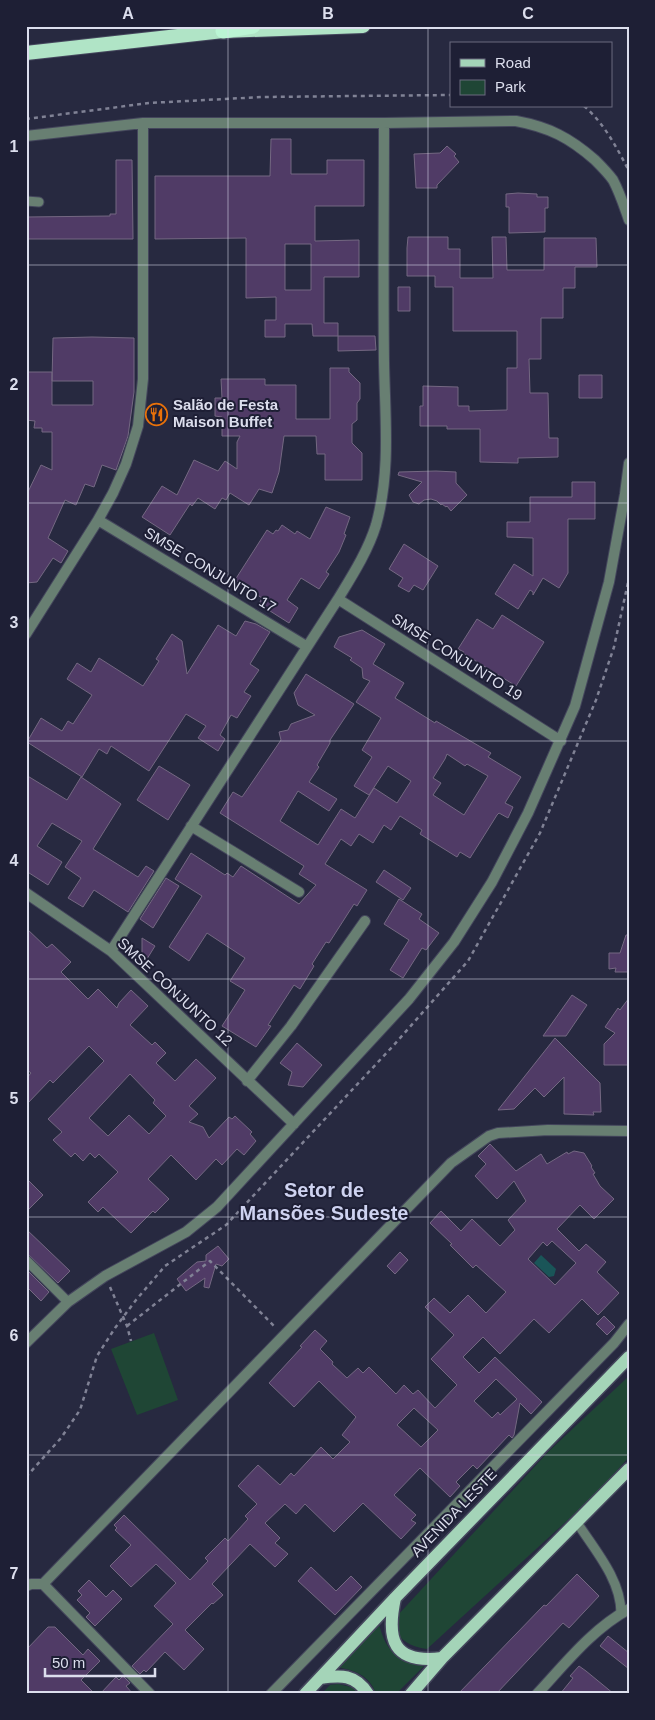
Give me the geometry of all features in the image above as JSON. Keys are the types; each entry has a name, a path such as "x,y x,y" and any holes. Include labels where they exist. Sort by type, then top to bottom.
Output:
{"highway":[{"path":"26,53 253,26"},
{"path":"223,31 363,26"}],"main road":[{"name":"AVENIDA LESTE","path":"305,1694 395,1598 629,1357"},
{"path":"411,1694 442,1658 629,1469"},
{"path":"395,1598 392,1615 394,1643 402,1652 412,1657 422,1660 442,1658"},
{"path":"320,1678 342,1675 353,1679 363,1686 368,1694"}],"street":[{"path":"26,136 143,123 516,121 536,124 566,137 581,148 612,178 629,220"},
{"path":"26,634 114,493 126,464 138,426 143,378 143,123"},
{"path":"111,951 338,599 360,562 376,526 384,488 387,427 384,364 384,123"},
{"path":"26,1343 68,1302 105,1276 186,1232 217,1207 409,999 454,942 492,882 528,814 575,706 609,582 626,494 629,462"},
{"name":"SMSE CONJUNTO 17","path":"98,520 306,646"},
{"name":"SMSE CONJUNTO 19","path":"338,599 561,741"},
{"path":"191,826 299,892"},
{"name":"SMSE CONJUNTO 12","path":"26,893 111,951 294,1124"},
{"path":"247,1081 291,1026 365,921"},
{"path":"43,1584 451,1162 489,1136 508,1132 548,1130 629,1131"},
{"path":"271,1694 614,1343 629,1324"},
{"path":"26,1586 43,1584 150,1694"},
{"path":"537,1694 589,1638 625,1611"}],"lane":[{"path":"26,201 39,202"},
{"path":"26,1260 68,1302"},
{"path":"576,1521 615,1582 625,1611"}],"path":[{"path":"26,119 149,103 262,97 450,95"},
{"path":"586,108 593,114 616,147 629,172"},
{"path":"126,1326 210,1261 283,1336"},
{"path":"105,1276 131,1341"}],"green space":[{"path":"154,1333 178,1400 137,1415 111,1349"},
{"path":"629,1376 629,1457 594,1496 427,1649 410,1645 400,1637 397,1634 397,1616 549,1451"},
{"path":"379,1624 385,1642 394,1653 407,1660 426,1664 396,1694 376,1694 370,1682 365,1678 349,1670 336,1667"},
{"path":"338,1684 355,1688 360,1694 321,1694 330,1685"}],"shaded area":[{"path":"541,1255 556,1269 554,1276 549,1277 534,1263"}],"building":[{"path":"271,139 291,139 291,174 327,174 327,160 364,160 364,206 315,206 315,241 359,240 359,277 324,277 324,323 338,323 338,336 313,336 312,324 285,324 285,337 265,337 265,320 276,320 276,297 246,298 246,238 155,239 155,176 270,176","holes":["285,244 311,244 311,290 285,290"]},
{"path":"447,146 456,154 454,156 459,162 437,185 437,188 416,188 414,154 440,153"},
{"path":"116,160 132,160 133,239 26,239 26,217 110,216 110,214 116,214"},
{"path":"506,194 537,194 537,197 548,197 548,208 545,208 545,232 509,233 509,207 506,207"},
{"path":"408,237 448,237 448,249 460,249 460,278 493,278 492,237 506,237 507,270 544,270 544,238 596,238 597,267 575,267 575,288 563,288 563,318 541,318 541,359 529,359 530,393 548,393 549,438 558,438 558,457 518,458 518,463 480,462 480,429 447,429 447,426 420,426 423,386 458,387 458,406 469,406 469,411 507,410 507,368 517,368 517,331 453,331 453,287 435,287 435,276 407,276"},
{"path":"398,287 410,287 410,311 398,311"},
{"path":"338,336 375,336 376,350 338,351"},
{"path":"53,338 134,338 134,392 128,436 116,470 102,465 94,487 85,484 76,505 65,500 48,538 68,551 61,563 53,558 37,582 26,583 26,496 41,465 52,470 52,432 42,432 42,428 34,428 35,421 26,420 26,372 52,372 52,381","holes":["52,381 93,381 93,405 52,405"]},
{"path":"330,368 349,368 349,372 360,383 357,420 352,424 352,443 362,453 362,480 325,480 325,454 317,454 316,436 284,436 279,472 272,493 259,489 249,505 230,493 226,500 222,498 215,509 198,498 192,506 190,504 170,535 142,517 162,486 177,495 194,460 218,471 225,461 237,469 237,442 240,436 222,436 222,417 215,416 215,398 222,398 221,379 265,379 265,385 296,385 296,419 330,419"},
{"path":"579,375 602,375 602,398 579,398"},
{"path":"399,472 456,472 456,483 467,495 451,511 447,506 431,499 424,500 419,504 413,502 409,495 422,482 398,475"},
{"path":"572,482 595,482 595,519 568,519 568,573 559,588 543,578 533,595 533,592 530,590 518,609 495,594 514,564 533,576 533,538 507,537 507,522 530,522 530,497 572,497"},
{"path":"326,507 350,517 344,534 346,535 339,552 326,572 329,574 319,589 301,578 287,600 298,608 289,623 259,604 262,598 235,580 267,530 273,534 282,525 295,534 297,531 310,539"},
{"path":"404,544 438,566 423,590 414,585 409,592 398,586 403,578 389,569"},
{"path":"502,615 544,642 516,686 458,649 477,619 493,629"},
{"path":"245,621 256,624 270,632 250,664 259,670 244,692 251,696 237,718 231,715 220,735 225,739 218,751 198,738 206,726 186,714 149,771 111,746 107,754 99,749 82,777 27,742 41,718 62,731 68,721 73,724 92,695 67,679 77,663 91,672 99,658 143,686 159,661 156,659 172,634 182,641 187,674 218,625 236,636"},
{"path":"362,630 385,644 373,664 404,683 395,698 435,723 436,721 491,753 488,757 521,777 505,803 513,807 508,818 499,813 497,815 470,858 460,852 457,857 420,834 422,830 400,816 391,830 384,825 373,843 359,834 351,846 341,839 325,864 367,890 357,906 354,904 329,943 326,942 312,964 314,966 300,989 294,985 268,1025 271,1026 256,1047 222,1026 245,990 230,981 245,958 207,933 189,961 169,947 202,896 175,879 191,853 225,875 227,873 233,877 241,866 299,904 316,885 299,874 304,866 220,813 233,792 242,797 281,740 279,732 288,730 291,724 315,715 298,705 294,693 306,674 354,704 330,740 317,765 319,767 309,782 337,799 329,811 298,791 280,821 318,845 341,809 355,818 374,788 397,803 411,781 388,766 369,795 354,786 372,757 362,750 381,718 356,702 370,681 363,678 362,668 350,660 352,658 334,647 339,637","holes":["447,754 465,766 467,764 488,776 464,815 433,795 441,783 433,778"]},
{"path":"159,766 190,785 168,820 137,800"},
{"path":"26,775 67,800 81,777 121,804 93,849 138,877 146,866 154,871 128,912 94,890 83,907 68,898 81,878 65,867 82,841 52,823 37,846 62,862 48,885 26,871"},
{"path":"384,870 411,888 403,900 376,882"},
{"path":"166,878 179,886 153,928 140,919"},
{"path":"399,899 422,914 419,919 439,933 426,950 422,948 403,978 390,970 409,940 384,924"},
{"path":"26,928 47,948 52,944 71,962 61,972 88,999 98,989 117,1008 131,990 148,1006 130,1025 152,1045 155,1042 166,1053 156,1063 175,1081 196,1059 216,1078 189,1106 198,1114 189,1122 203,1127 209,1138 229,1117 232,1119 235,1116 252,1132 250,1134 256,1141 244,1155 237,1149 222,1165 216,1159 196,1180 171,1155 148,1179 169,1199 155,1213 153,1211 131,1233 103,1207 98,1212 88,1202 118,1172 99,1154 95,1158 90,1153 83,1161 75,1153 71,1157 53,1140 62,1132 48,1119 104,1061 89,1046 53,1083 50,1080 26,1105 26,1079 31,1073 26,1069","holes":["130,1074 155,1100 153,1103 166,1116 149,1134 129,1115 108,1136 89,1118"]},
{"path":"626,935 629,935 629,972 615,972 616,968 609,969 609,953 620,953"},
{"path":"142,938 155,946 142,967"},
{"path":"572,995 587,1005 566,1036 543,1036"},
{"path":"629,998 629,1065 604,1065 604,1044 615,1033 605,1027 618,1008 620,1010"},
{"path":"555,1038 600,1083 601,1112 593,1112 594,1115 564,1114 564,1077 544,1097 535,1088 514,1109 498,1110"},
{"path":"297,1043 322,1065 303,1087 288,1085 292,1072 280,1063"},
{"path":"490,1144 516,1171 541,1154 547,1164 567,1152 568,1154 574,1151 584,1153 592,1166 595,1173 593,1174 600,1186 614,1199 594,1219 580,1205 557,1229 579,1251 586,1244 606,1262 597,1272 619,1293 598,1315 582,1299 549,1333 534,1319 500,1354 483,1337 463,1357 479,1373 495,1357 542,1402 531,1414 520,1403 512,1438 509,1435 477,1469 473,1465 456,1482 460,1486 450,1497 420,1468 394,1495 416,1515 411,1520 416,1523 401,1539 363,1503 334,1532 305,1504 296,1514 285,1504 265,1523 280,1538 275,1543 288,1554 275,1567 250,1544 212,1584 223,1595 212,1603 185,1630 204,1649 184,1670 165,1652 146,1672 144,1670 140,1674 132,1666 173,1624 154,1606 176,1583 156,1564 131,1587 110,1566 131,1545 115,1530 117,1528 114,1525 124,1515 190,1580 208,1561 205,1558 225,1538 228,1541 248,1519 245,1516 257,1504 238,1486 258,1465 280,1485 291,1473 294,1476 321,1447 333,1459 350,1442 342,1435 356,1417 319,1381 294,1407 269,1383 315,1330 327,1341 320,1349 347,1378 358,1368 363,1373 369,1367 396,1394 404,1385 413,1394 418,1390 435,1408 457,1385 431,1359 454,1335 425,1307 434,1298 450,1313 468,1295 486,1313 506,1292 476,1265 473,1268 430,1223 441,1211 461,1231 472,1219 500,1246 515,1230 508,1220 526,1201 514,1181 497,1199 475,1176 486,1164 478,1156","holes":["552,1241 576,1263 555,1285 528,1259 543,1242 547,1246","496,1379 517,1399 500,1415 498,1412 492,1418 474,1401","414,1408 438,1430 421,1447 397,1425"]},
{"path":"26,1178 43,1195 26,1212"},
{"path":"26,1229 70,1271 58,1283 26,1254"},
{"path":"218,1246 229,1259 222,1266 216,1264 209,1288 204,1287 205,1278 186,1291 177,1279 197,1262 206,1261 206,1255"},
{"path":"400,1252 408,1260 395,1274 387,1266"},
{"path":"26,1269 49,1292 41,1301 26,1286"},
{"path":"604,1316 615,1327 607,1335 596,1324"},
{"path":"311,1567 336,1591 351,1576 362,1587 335,1615 298,1581"},
{"path":"577,1574 599,1596 569,1628 563,1623 496,1694 458,1694 544,1605 546,1606"},
{"path":"89,1580 106,1597 113,1590 122,1599 95,1626 86,1617 90,1613 77,1600 82,1595 78,1591"},
{"path":"48,1627 55,1627 83,1655 88,1649 100,1661 81,1680 95,1694 26,1694 26,1650"},
{"path":"608,1636 629,1653 629,1669 600,1646"},
{"path":"579,1666 614,1694 560,1694 573,1678 570,1676"},
{"path":"123,1676 130,1683 126,1686 133,1694 100,1694 116,1677 119,1680"}],"place":[{"name":"Salão de Festa Maison Buffet","path":"157,414"}],"district":[{"name":"Setor de Mansões Sudeste","path":"324,1202"}]}
